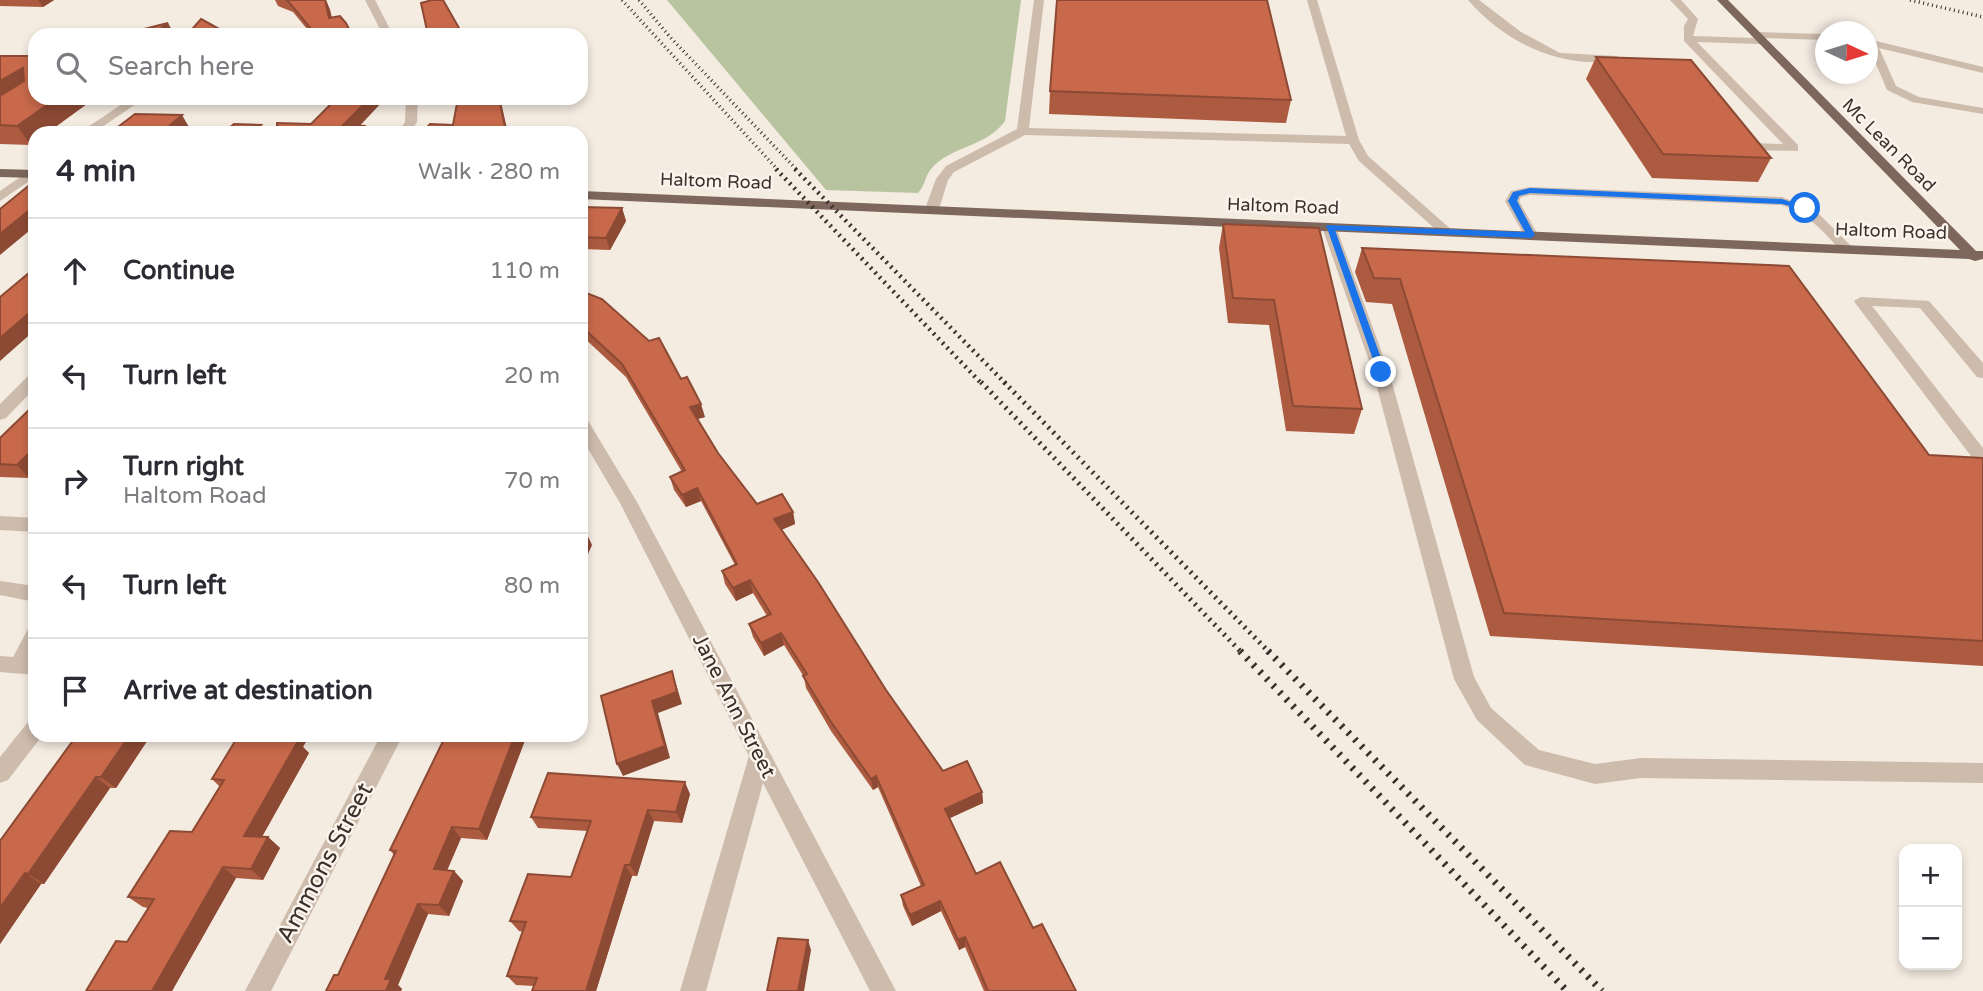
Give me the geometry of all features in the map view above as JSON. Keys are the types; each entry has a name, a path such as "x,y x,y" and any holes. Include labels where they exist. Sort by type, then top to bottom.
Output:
{"main road":[{"name":"Mc Lean Road","path":"1722,0 1980,258"},
{"path":"0,173 28,173"},
{"name":"Haltom Road","path":"588,195 1846,248 1980,258"}],"street":[{"path":"370,0 384,28"},
{"path":"1023,131 1038,0"},
{"path":"1312,0 1353,140 1363,158 1447,232"},
{"path":"1473,0 1502,26 1566,58 1631,60"},
{"path":"1675,0 1693,19 1689,26 1688,39 1794,148 1750,147 1732,128"},
{"path":"1688,39 1815,37"},
{"path":"1878,45 1983,70"},
{"path":"1878,60 1891,88 1916,100 1983,111"},
{"path":"96,126 128,105"},
{"path":"408,126 412,105"},
{"path":"932,209 942,179 950,169 1023,131 1353,140"},
{"path":"0,197 28,177"},
{"path":"1531,235 1512,201 1516,194 1530,191 1782,201 1805,208 1821,220 1846,248"},
{"path":"1329,227 1381,372 1464,679 1484,713 1533,758 1595,774 1641,768 1983,773"},
{"path":"1983,373 1924,304 1861,301 1983,460"},
{"path":"0,414 28,386"},
{"name":"Jane Ann Street","path":"588,435 628,502 883,991"},
{"path":"0,523 28,525"},
{"path":"0,588 28,593"},
{"path":"18,666 28,648"},
{"path":"0,773 28,738"},
{"name":"Ammons Street","path":"258,991 388,742"},
{"path":"693,991 760,756"}],"green space":[{"path":"667,0 1021,0 1005,121 989,136 939,161 929,172 918,193 826,190"}],"building":[{"path":"286,0 325,0 329,18 340,16 348,28 310,28"},
{"path":"443,0 459,28 426,28 421,3"},
{"path":"1057,0 1267,0 1291,100 1050,91"},
{"path":"201,19 217,28 193,28"},
{"path":"168,23 161,28 148,28"},
{"path":"0,56 28,56 28,105 47,105 17,126 0,125 0,96 24,81 23,68 0,81"},
{"path":"1596,57 1691,60 1771,158 1663,154"},
{"path":"330,105 363,105 343,125 364,126 277,126 277,123 311,124"},
{"path":"457,105 500,105 505,126 428,126 453,125"},
{"path":"135,114 182,115 169,126 119,126"},
{"path":"234,124 261,125 260,126 232,126"},
{"path":"28,186 28,211 0,234 0,209"},
{"path":"588,207 622,208 606,238 588,237"},
{"path":"1223,224 1319,228 1362,409 1293,406 1274,300 1233,298"},
{"path":"1362,248 1789,266 1929,455 1983,458 1983,641 1504,613 1400,279 1374,278"},
{"path":"28,274 28,314 0,338 0,297"},
{"path":"588,294 602,299 649,341 659,338 681,379 687,377 701,404 690,407 718,453 757,504 782,494 793,512 774,519 818,582 886,690 943,771 967,761 982,792 945,809 976,874 1000,862 1033,928 1042,924 1076,991 988,991 965,937 958,940 940,901 910,915 901,895 924,885 876,776 871,779 829,719 803,676 807,674 781,633 761,643 749,624 771,614 750,580 733,588 722,571 737,564 697,488 682,495 670,477 685,470 622,364 588,332"},
{"path":"28,411 28,454 17,465 0,464 0,438"},
{"path":"672,671 677,692 652,701 665,746 617,764 601,696"},
{"path":"72,742 125,742 101,777 96,777 28,874 25,873 0,908 0,841"},
{"path":"235,742 297,742 244,836 268,837 251,869 223,867 152,991 86,991 116,941 127,942 154,899 128,897 170,831 192,832 224,780 212,779"},
{"path":"443,742 512,742 479,829 452,827 434,869 454,871 439,905 418,904 385,979 391,979 386,991 326,991 334,975 338,975 396,851 390,850"},
{"path":"548,773 685,782 676,812 648,810 630,865 625,865 586,991 532,991 537,978 507,976 526,922 510,921 528,874 571,877 591,821 531,817"},
{"path":"778,938 808,940 798,991 767,991"}],"railway":[{"path":"622,0 778,170"},
{"path":"639,0 670,37 797,170"},
{"path":"1910,0 1983,17"},
{"path":"776,169 982,384"},
{"path":"795,169 1006,384"},
{"path":"981,382 1242,653"},
{"path":"1004,382 1270,653"},
{"path":"1240,651 1567,991"},
{"path":"1268,651 1602,991"}],"route":[{"path":"1381,372 1329,227 1531,235 1512,201 1516,194 1530,191 1782,201 1805,208"}]}
